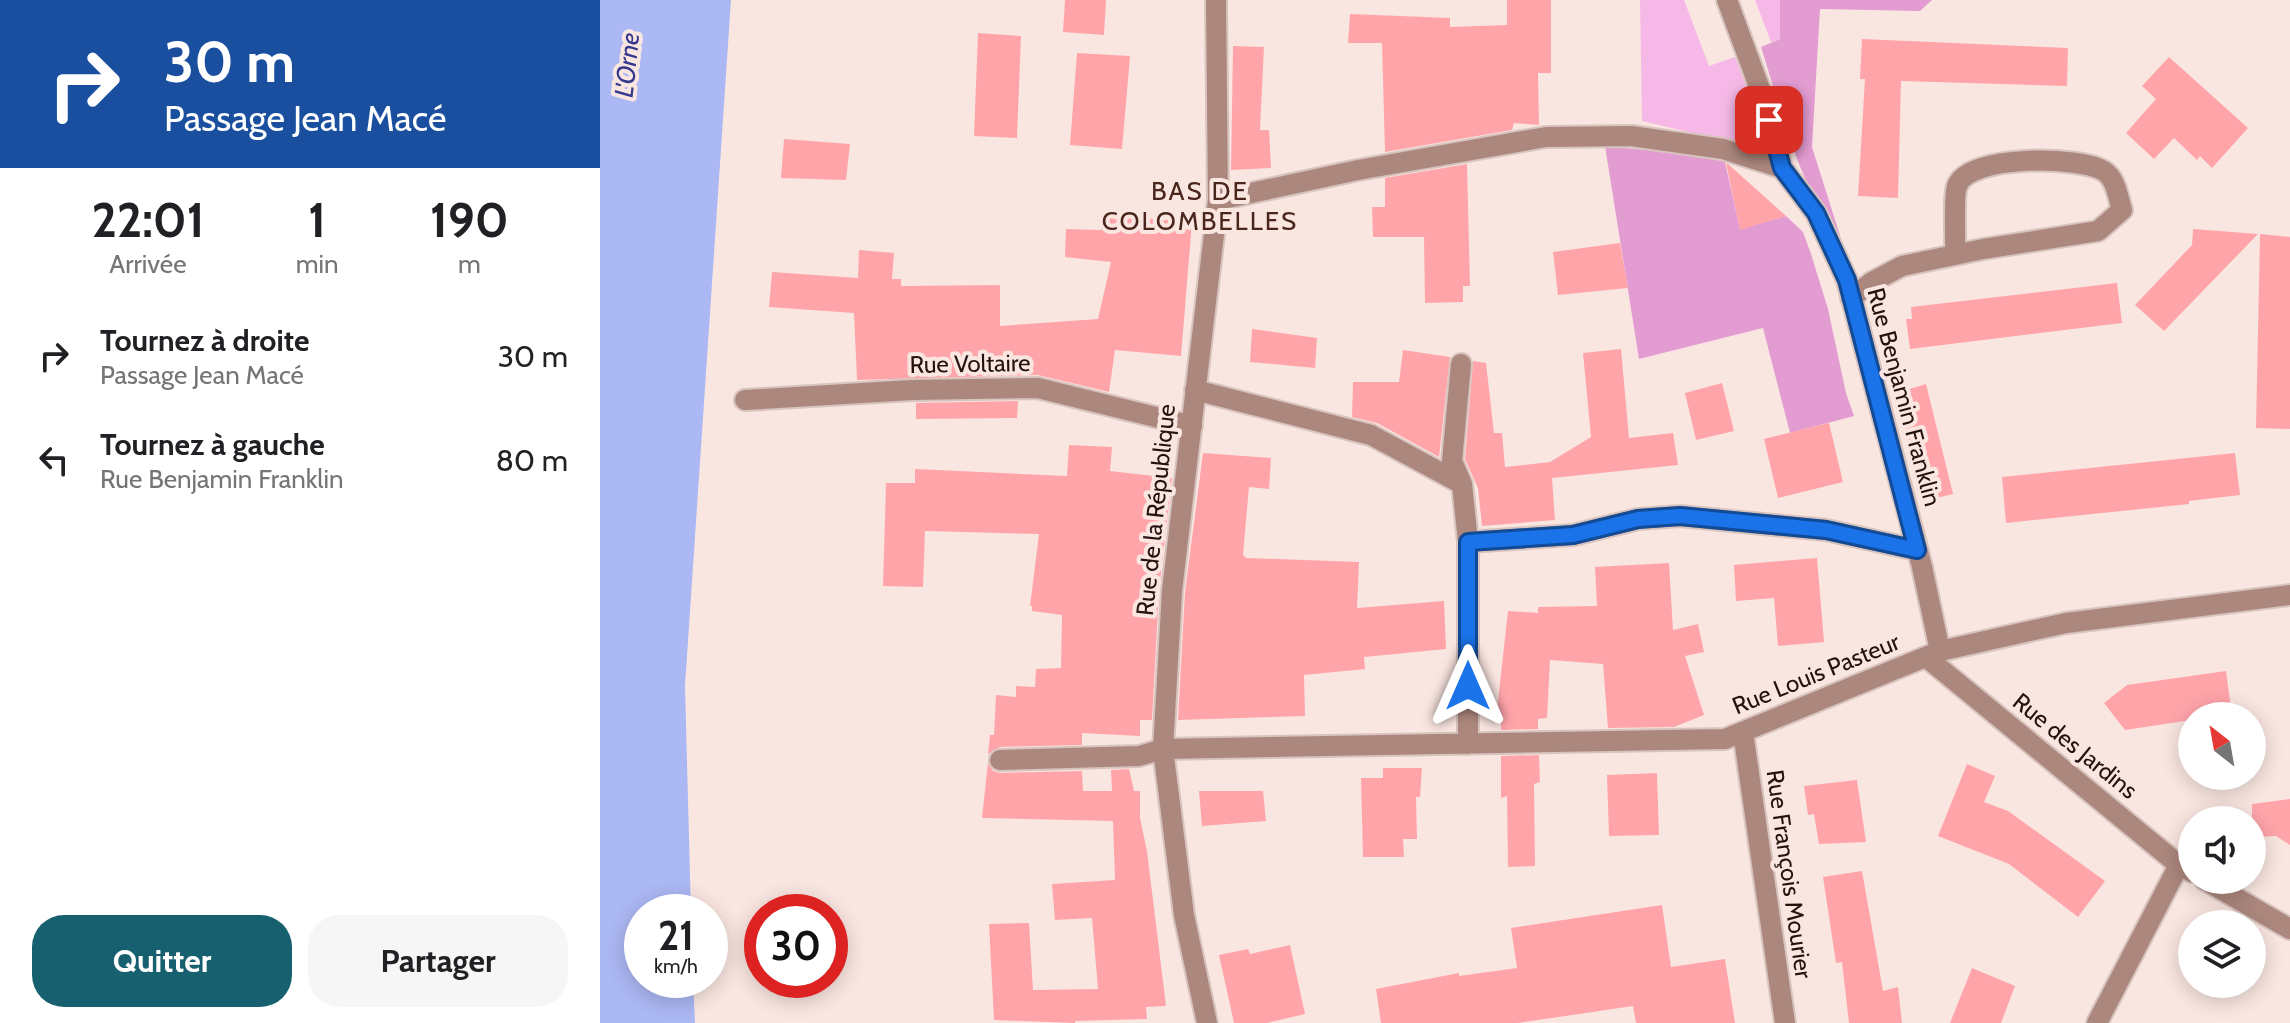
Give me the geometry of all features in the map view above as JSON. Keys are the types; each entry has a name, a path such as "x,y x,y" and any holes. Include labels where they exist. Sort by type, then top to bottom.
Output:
{"street":[{"name":"Rue de la République","path":"1207,1023 1184,915 1163,749 1172,591 1218,200 1216,0"},
{"path":"1727,0 1764,100 1782,168"},
{"path":"1218,200 1358,170 1546,137 1631,136 1723,149 1782,168"},
{"path":"1851,298 1902,266 2098,231 2122,210 2115,185 2104,172 2072,161 1999,163 1971,171 1957,186 1955,255"},
{"name":"Rue Benjamin Franklin","path":"1782,168 1816,213 1847,280 1917,550 1933,654"},
{"path":"1461,364 1452,461 1462,484 1468,542 1468,744"},
{"name":"Rue Voltaire","path":"745,400 912,390 1038,388 1192,426"},
{"path":"1195,390 1371,435 1462,484"},
{"path":"1468,542 1573,535 1638,519 1680,516 1826,530 1917,550"},
{"name":"Rue Louis Pasteur","path":"1000,760 1139,756 1163,749 1725,739 1933,654 2066,623 2290,595"},
{"name":"Rue des Jardins","path":"1933,654 2178,862"},
{"name":"Rue François Mourier","path":"1743,732 1785,1023"},
{"path":"2097,1023 2178,883"},
{"path":"2229,894 2290,929"}],"shaded area":[{"path":"1640,0 1684,0 1709,66 1735,57 1752,111 1753,122 1744,141 1731,142 1642,121"},
{"path":"1755,0 1780,0 1780,39 1771,42"},
{"path":"1780,0 1932,0 1920,11 1820,9 1812,147 1842,242 1827,221 1803,174 1761,47 1780,39"},
{"path":"1605,146 1697,155 1725,162 1740,229 1786,216 1803,232 1828,309 1854,416 1790,433 1763,328 1639,359"}],"water":[{"name":"L'Orne","path":"600,0 731,0 685,686 691,894 624,894 624,998 694,998 695,1023 600,1023"}],"building":[{"path":"1065,0 1106,0 1104,35 1063,32"},
{"path":"1507,0 1551,0 1551,73 1538,73 1539,125 1514,123 1512,130 1385,152 1382,43 1348,43 1350,14 1450,18 1450,27 1507,25"},
{"path":"978,33 1021,36 1017,138 974,136"},
{"path":"1862,39 2068,48 2067,86 1901,81 1898,198 1858,196 1865,79 1860,79"},
{"path":"1233,46 1264,47 1260,130 1269,130 1271,168 1231,170"},
{"path":"1077,53 1130,56 1122,149 1070,145"},
{"path":"2169,57 2248,128 2212,168 2200,156 2197,160 2174,138 2154,159 2126,133 2156,99 2142,86"},
{"path":"784,139 850,144 846,180 781,178"},
{"path":"1467,164 1470,286 1463,286 1463,302 1425,303 1424,237 1373,237 1372,207 1385,207 1385,178"},
{"path":"1728,164 1786,216 1740,230"},
{"path":"1102,215 1192,222 1181,356 1115,350 1109,392 1038,375 857,380 854,313 769,307 772,272 858,278 859,250 894,253 892,279 901,279 901,286 1000,285 1000,326 1098,319 1111,262 1065,257 1066,229 1101,230"},
{"path":"2193,229 2258,234 2164,331 2135,305 2192,245"},
{"path":"2260,234 2290,237 2290,429 2256,428"},
{"path":"1620,243 1628,288 1558,295 1553,252"},
{"path":"2117,283 2122,323 1910,349 1906,319 1912,319 1911,307"},
{"path":"1252,329 1317,338 1315,368 1250,362"},
{"path":"1621,349 1629,438 1673,433 1678,465 1552,478 1555,520 1482,526 1478,488 1465,459 1473,361 1486,363 1494,433 1502,433 1505,467 1550,462 1591,437 1583,353"},
{"path":"1403,350 1450,357 1439,457 1377,423 1352,417 1353,382 1399,382"},
{"path":"1722,383 1734,431 1696,440 1685,393"},
{"path":"1926,384 1953,494 1924,501 1897,393"},
{"path":"1018,401 1017,418 916,419 916,403"},
{"path":"1829,423 1843,482 1778,498 1764,439"},
{"path":"1069,445 1112,447 1110,471 1172,478 1159,590 1152,720 1140,720 1140,736 1082,733 1082,745 1000,747 988,754 990,735 994,735 996,695 1016,697 1016,686 1035,687 1036,669 1061,668 1062,615 1032,611 1030,606 1039,534 925,531 923,587 883,586 886,483 915,483 915,469 1067,476"},
{"path":"1203,453 1271,458 1269,489 1249,487 1243,555 1246,558 1359,562 1357,608 1444,601 1446,649 1364,657 1365,669 1304,675 1305,716 1178,720 1185,592"},
{"path":"2235,453 2240,495 2189,501 2189,504 2006,523 2002,477"},
{"path":"1817,558 1824,642 1778,646 1774,598 1736,601 1734,565"},
{"path":"1669,563 1673,630 1698,624 1704,652 1685,656 1704,715 1674,727 1608,728 1603,664 1550,660 1547,718 1538,719 1538,729 1501,730 1501,719 1496,719 1508,611 1538,613 1538,607 1597,606 1595,567"},
{"path":"2226,671 2230,702 2178,702 2178,722 2125,730 2104,703 2127,685"},
{"path":"1539,755 1540,782 1534,784 1535,866 1508,867 1507,796 1501,798 1501,756"},
{"path":"988,763 993,771 1000,773 1082,771 1083,791 1112,791 1111,770 1129,769 1134,791 1140,791 1140,818 1147,851 1166,1006 1146,1007 1147,1019 1075,1023 994,1020 989,924 1029,923 1033,990 1098,989 1092,918 1055,920 1052,884 1115,880 1113,821 982,818"},
{"path":"1967,764 1995,776 1984,802 2008,811 2105,881 2078,917 2009,864 1938,836"},
{"path":"1383,768 1422,768 1420,797 1416,797 1417,839 1403,839 1404,857 1363,857 1361,778 1383,778"},
{"path":"1657,773 1659,835 1609,836 1607,775"},
{"path":"1857,780 1866,842 1819,844 1814,814 1808,815 1804,786"},
{"path":"1199,791 1263,791 1266,821 1202,826"},
{"path":"2290,799 2290,845 2276,836 2266,836 2266,806 2252,804"},
{"path":"1862,871 1883,991 1898,987 1902,1023 1849,1023 1842,962 1836,963 1823,877"},
{"path":"1662,905 1671,967 1725,959 1735,1023 1636,1023 1633,1006 1518,1023 1381,1023 1376,989 1459,973 1459,976 1517,968 1511,928"},
{"path":"1290,945 1305,1014 1267,1023 1234,1023 1219,955 1248,949 1250,954"},
{"path":"1972,968 2015,986 2001,1023 1950,1023"}],"district":[{"name":"BAS DE COLOMBELLES","path":"1200,206"}],"route":[{"path":"1468,686 1468,542 1573,535 1638,519 1680,516 1826,530 1917,550 1847,280 1816,213 1782,168 1769,120"}]}
